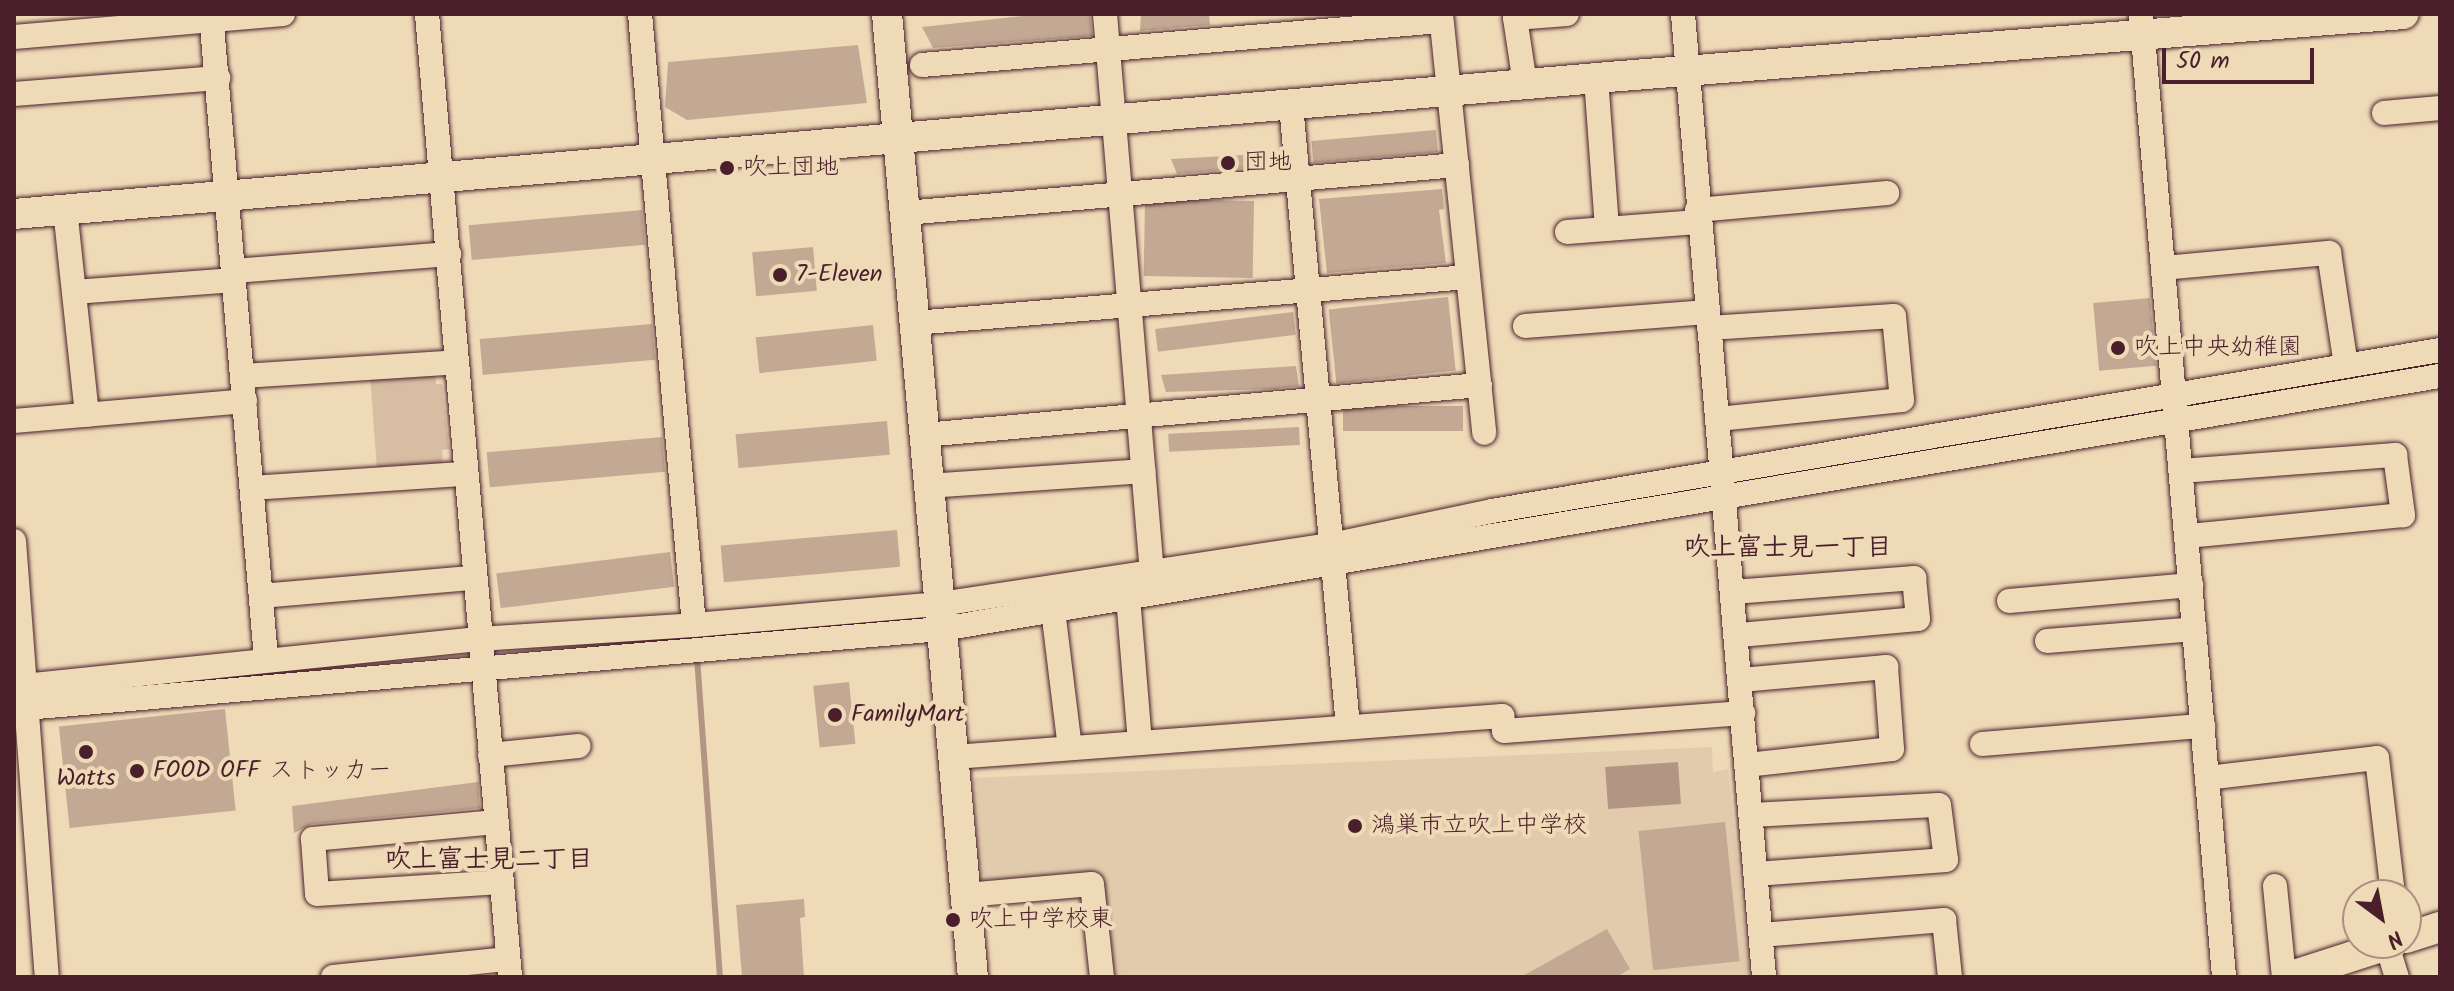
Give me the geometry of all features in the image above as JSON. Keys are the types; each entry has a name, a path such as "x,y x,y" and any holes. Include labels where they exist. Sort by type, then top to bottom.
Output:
{"street":[{"path":"14,37 211,16 283,14"},
{"path":"333,977 509,968 473,578 449,254 427,14"},
{"path":"640,14 694,625"},
{"path":"887,14 973,977"},
{"path":"1105,14 1152,574"},
{"path":"1525,84 1515,18 1567,14"},
{"path":"1683,14 1764,977"},
{"path":"14,214 1688,71 2141,25 2403,14"},
{"path":"211,16 266,658"},
{"path":"922,65 1441,17 1484,433"},
{"path":"2141,25 2224,977"},
{"path":"14,94 218,78"},
{"path":"1596,78 1607,229"},
{"path":"1291,105 1348,727"},
{"path":"2384,113 2440,108"},
{"path":"905,213 1457,165"},
{"path":"1567,232 1887,193"},
{"path":"65,209 87,415"},
{"path":"2163,268 2329,253 2346,366"},
{"path":"74,292 449,254"},
{"path":"914,323 1468,277"},
{"path":"1525,326 1894,316 1902,400 1718,419"},
{"path":"20,697 266,658 479,639 694,625 1053,610 1332,554 1724,484 2174,394 2440,350"},
{"path":"14,421 87,415 244,388 457,362"},
{"path":"1724,484 2177,421 2440,376"},
{"path":"924,435 1318,402 1480,385"},
{"path":"2181,471 2395,455 2403,515 2187,536"},
{"path":"929,486 1143,471"},
{"path":"252,488 465,474"},
{"path":"14,541 20,697 47,977"},
{"path":"20,697 482,668 941,616 1152,574 1332,554"},
{"path":"261,596 473,578"},
{"path":"1733,592 1914,578 1918,619 1737,635"},
{"path":"2009,601 2191,585"},
{"path":"1128,597 1140,743"},
{"path":"1053,610 1070,748"},
{"path":"2047,641 2195,629"},
{"path":"1741,680 1886,667 1892,749 1748,765"},
{"path":"954,757 1502,716 1504,731 1743,713"},
{"path":"1982,744 2203,726"},
{"path":"490,755 579,746"},
{"path":"2207,778 2377,758 2391,879"},
{"path":"1752,815 1939,805 1946,860 1756,874"},
{"path":"496,822 313,839 317,894 501,882"},
{"path":"966,895 1092,884 1102,977"},
{"path":"2275,886 2286,977 2320,972 2352,959"},
{"path":"1761,935 1944,920 1950,977"}],"shaded area":[{"path":"435,371 436,384 442,384 449,449 442,450 443,465 377,470 370,375"},
{"name":"鴻巣市立吹上中学校","path":"1712,747 1713,772 1728,769 1750,977 1110,977 1097,874 980,880 973,778"},
{"path":"1678,762 1681,804 1608,809 1605,767"}],"building":[{"path":"1041,14 1090,14 1092,36 933,48 922,27"},
{"path":"1141,14 1209,14 1210,25 1140,31"},
{"path":"858,45 867,103 687,120 665,107 668,62"},
{"path":"1436,130 1438,152 1313,163 1311,141"},
{"name":"団地","path":"1280,153 1281,165 1177,174 1171,159"},
{"path":"1442,189 1444,209 1439,210 1446,263 1327,273 1319,199"},
{"path":"1145,199 1254,201 1253,278 1144,276"},
{"path":"642,210 645,245 472,260 469,225"},
{"path":"813,247 817,291 756,296 752,252"},
{"path":"1448,297 1456,371 1336,383 1329,310"},
{"path":"2150,298 2156,366 2099,371 2093,303"},
{"path":"1293,312 1296,335 1158,352 1155,329"},
{"path":"652,324 655,360 483,375 480,339"},
{"path":"873,325 877,361 759,373 756,337"},
{"path":"1296,366 1299,386 1273,389 1166,392 1161,375"},
{"path":"1343,406 1463,406 1463,431 1343,431"},
{"path":"887,421 890,455 739,468 736,434"},
{"path":"1299,427 1300,445 1169,452 1168,434"},
{"path":"662,437 665,472 490,487 487,452"},
{"path":"897,530 900,567 724,582 721,545"},
{"path":"670,552 674,587 501,608 496,573"},
{"path":"849,682 855,744 820,747 813,686"},
{"path":"225,709 236,810 70,828 59,726"},
{"path":"478,782 480,808 312,824 294,833 292,806"},
{"path":"1725,822 1740,961 1653,970 1638,831"},
{"path":"804,899 805,917 800,918 804,977 742,977 736,905"},
{"path":"1607,929 1630,969 1616,977 1521,977"}],"waterway":[{"path":"1735,482 1845,463"},
{"path":"1673,493 1713,486"},
{"path":"780,631 868,622"},
{"path":"697,657 720,977"}],"place":[{"name":"団地","path":"1228,163"},
{"name":"吹上団地","path":"727,168"},
{"name":"7-Eleven","path":"780,275"},
{"name":"吹上中央幼稚園","path":"2118,348"},
{"name":"FamilyMart","path":"835,715"},
{"name":"Watts","path":"86,752"},
{"name":"FOOD OFF ストッカー","path":"137,771"},
{"name":"鴻巣市立吹上中学校","path":"1355,826"},
{"name":"吹上中学校東","path":"953,920"}],"district":[{"name":"吹上富士見一丁目","path":"1788,549"},
{"name":"吹上富士見二丁目","path":"489,861"}]}
